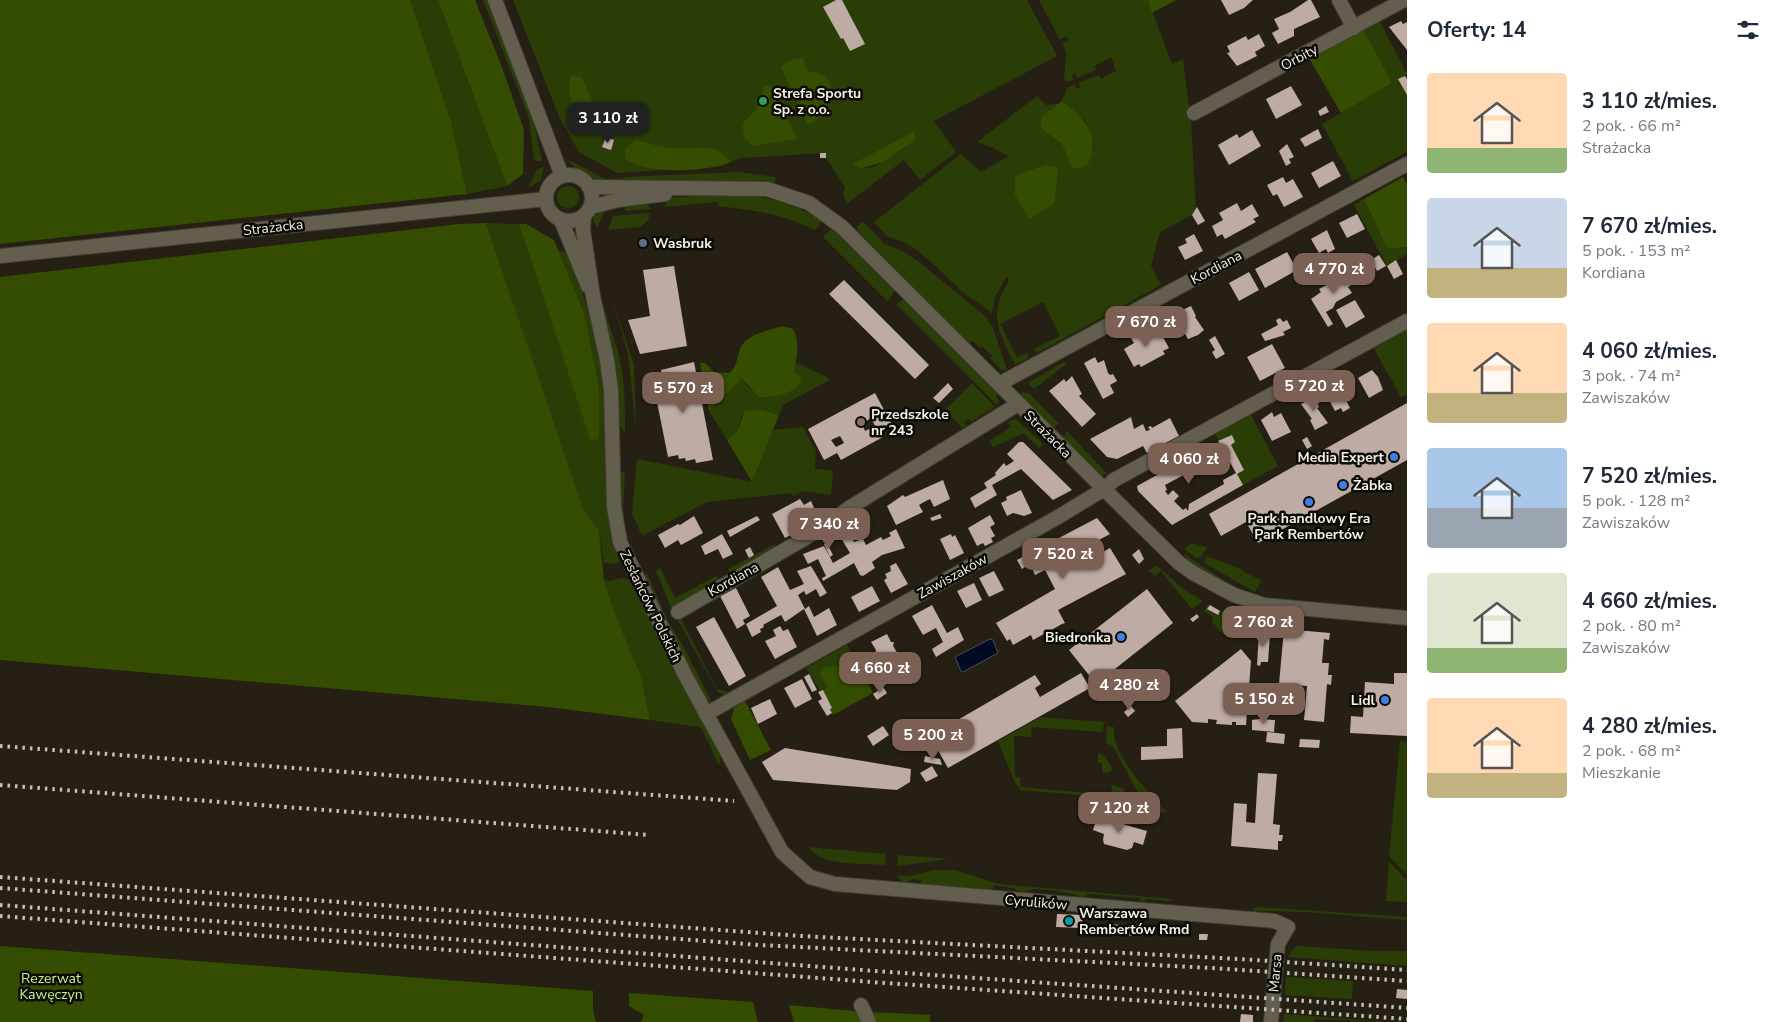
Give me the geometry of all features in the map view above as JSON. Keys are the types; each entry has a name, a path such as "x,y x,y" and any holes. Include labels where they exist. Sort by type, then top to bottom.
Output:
{"street":[{"path":"496,0 562,176"},
{"path":"1339,0 1354,28"},
{"name":"Orbity","path":"1194,112 1404,0"},
{"name":"Kordiana","path":"999,384 1407,164"},
{"path":"562,176 579,177 589,187 592,197 588,212 571,222 561,220 552,214 546,199 551,184 562,176"},
{"name":"Strażacka","path":"589,187 767,189 788,194 821,210 842,227 1104,490 1179,562 1210,583 1234,595 1264,605 1407,618"},
{"name":"Strażacka","path":"588,212 618,200 721,187"},
{"name":"Strażacka","path":"0,256 546,199"},
{"name":"Zesłańców Polskich","path":"588,212 583,230 593,296 611,390 614,507 620,542 706,714 764,820 790,860"},
{"name":"Zesłańców Polskich","path":"561,220 593,296"},
{"name":"Zawiszaków","path":"706,714 1104,490 1114,480 1407,321"},
{"name":"Kordiana","path":"678,612 815,533 849,508 1018,404"},
{"name":"Cyrulików","path":"790,860 810,877 835,884 1274,921 1288,927"},
{"name":"Marsa","path":"1271,1022 1278,944 1288,927"},
{"path":"861,1005 869,1022"}],"green space":[{"path":"0,0 410,0 451,121 467,194 0,244"},
{"path":"410,0 438,0 507,186 467,194 451,121"},
{"path":"438,0 475,0 502,67 524,130 523,174 507,186"},
{"path":"483,0 488,0 525,93 542,161 538,162 534,159 529,118"},
{"name":"Strefa Sportu Sp. z o.o.","path":"513,0 1027,0 1057,56 934,121 956,152 920,180 904,160 848,203 843,195 845,187 826,158 826,153 741,158 718,167 617,173 579,152 559,117","holes":["907,147 874,167 860,169"]},
{"path":"1039,0 1148,0 1172,64 1183,59 1191,121 1196,209 1192,215 1160,232 1151,266 1161,285 1037,353 1034,349 1060,336 1043,302 1000,324 1017,358 1027,353 1028,358 1015,365 1000,333 997,314 1002,293 1009,281 1007,276 995,297 992,313 963,292 918,251 908,244 888,237 874,222 961,154 981,172 1009,156 994,149 994,147 977,142 1037,96 1046,105 1058,104 1042,116 1049,135 1062,144 1065,150 1094,150 1086,122 1062,101 1067,88 1075,84 1077,89 1080,87 1079,82 1099,75 1101,79 1116,71 1111,57 1095,66 1096,70 1077,78 1075,73 1072,75 1073,80 1066,82 1064,79 1066,52 1062,44 1069,40 1066,36 1060,40","holes":["1058,172 1055,204 1015,179"]},
{"path":"1148,0 1176,0 1152,13"},
{"path":"1380,22 1407,74 1399,80 1407,95 1407,152 1353,181 1322,124 1392,83 1364,30"},
{"path":"1364,30 1392,83 1341,113 1309,58"},
{"path":"803,58 808,71 829,80 833,96 820,118 808,125 781,68 788,61"},
{"path":"571,75 582,77 597,112 599,123 585,123 577,113 571,101 569,88"},
{"path":"765,85 773,87 797,139 753,146 745,139 742,124 758,108"},
{"path":"1062,101 1084,121 1092,136 1092,154 1088,164 1080,169 1072,167 1062,144 1044,131 1040,125 1042,116"},
{"path":"915,131 914,141 883,162 860,169 853,164"},
{"path":"636,140 669,148 712,149 725,155 731,162 693,170 648,168 625,159 625,149"},
{"path":"567,159 607,181 602,181 585,174"},
{"path":"1046,165 1057,167 1055,203 1029,219 1015,195 1015,179 1019,174"},
{"path":"544,167 541,180 528,188 537,169"},
{"path":"738,172 776,177 774,185 732,181 621,181 624,177"},
{"path":"1403,177 1407,185 1407,247 1390,249 1386,247 1364,199"},
{"path":"568,186 576,189 579,197 576,205 568,208 560,205 557,197 560,189"},
{"path":"728,193 754,196 788,204 823,221 815,230 768,213 718,206 717,202 663,207 670,198"},
{"path":"1364,199 1386,247 1390,249 1407,247 1407,254 1387,266 1354,205"},
{"path":"646,203 651,209 626,211 623,205"},
{"path":"607,207 597,228 593,220 594,215"},
{"path":"650,213 648,220 641,227 608,230 613,216"},
{"path":"486,223 519,224 591,441 584,313 558,250 567,253 574,271 593,324 604,380 607,420 608,501 614,541 620,561 617,564 604,563 599,531 583,510"},
{"path":"486,223 583,509 599,531 604,580 614,611 641,676 650,720 548,707 0,660 0,277 459,224"},
{"path":"865,223 884,244 901,250 918,261 986,317 993,328 1007,370 1001,370 990,358 992,356 982,346 980,348 972,341 968,343 857,230 857,226"},
{"path":"519,224 526,224 554,240 584,313 599,388 599,438 591,442"},
{"path":"832,228 895,290 888,302 823,237"},
{"path":"612,299 634,365 636,431 628,354"},
{"path":"904,299 999,393 996,396 999,401 997,405 896,304"},
{"path":"603,302 621,364 625,433 619,424 616,378 602,308"},
{"path":"782,326 793,329 795,334 797,351 794,373 800,376 801,382 793,390 777,396 759,397 742,379 709,411 700,363 705,363 714,372 729,373 735,365 740,349 747,340 752,336"},
{"path":"1407,327 1407,394 1401,397 1373,347"},
{"path":"795,362 830,380 783,405 779,415 762,410 741,418 737,432 727,440 709,411 742,379 748,387 764,397 770,395 780,388 788,378"},
{"path":"1064,362 1066,364 1034,389 1028,383"},
{"path":"972,383 995,407 971,422 969,419 964,422 966,425 963,428 945,410"},
{"path":"1023,392 1030,394 1059,424 1053,427 1019,395"},
{"path":"762,410 779,415 752,482 727,440 737,432 745,411"},
{"path":"1250,413 1278,466 1243,485 1214,432"},
{"path":"1016,419 1043,444 1039,448 1024,433 993,447 989,441 1011,427 1008,422"},
{"path":"803,427 816,451 815,469 833,470 831,495 803,491 793,496 790,493 707,502 642,536 632,513 637,459 752,482 773,430"},
{"path":"1067,431 1107,474 1100,476 1063,438"},
{"path":"625,472 623,508 626,532 623,530 620,474"},
{"path":"1191,543 1207,547 1201,557 1197,558 1184,549"},
{"path":"775,544 778,550 731,576 728,569"},
{"path":"1184,554 1230,584 1258,597 1228,586 1206,575 1189,561"},
{"path":"1206,556 1243,570 1243,572 1262,580 1255,592 1204,563"},
{"path":"1156,565 1181,587 1203,601 1192,609 1161,571 1155,576 1149,571"},
{"path":"660,568 675,598 716,576 720,582 672,610 656,571"},
{"path":"647,573 668,622 682,644 713,704 704,698 643,578"},
{"path":"622,578 629,580 720,754 720,763 718,764 701,727 650,720 641,676 614,611 604,580 610,581"},
{"path":"1208,604 1210,605 1208,609 1217,615 1220,611 1248,615 1246,624 1232,636 1226,628 1220,632 1212,621 1213,617 1204,611"},
{"path":"684,611 681,619 717,689 732,693 725,696 718,692 676,617"},
{"path":"847,645 859,667 849,670 835,666 828,687 820,691 806,668"},
{"path":"835,666 849,670 859,667 873,693 833,715 823,690 827,687 820,674 825,667"},
{"path":"745,701 771,750 750,760 731,719 734,708"},
{"path":"1041,717 1104,722 1103,732 1032,727 1031,737 1014,736 1015,777 1020,777 1020,787 1111,795 1112,785 1123,788 1128,799 1021,790 1015,783 998,741"},
{"path":"1107,722 1108,727 1114,727 1118,750 1133,773 1167,812 1157,813 1137,791 1113,746 1106,743"},
{"path":"1400,741 1407,742 1407,875 1389,856"},
{"path":"1098,753 1105,756 1112,768 1111,772 1102,773 1102,763 1098,763"},
{"path":"809,847 886,854 885,865 833,861 823,858"},
{"path":"898,855 949,859 897,866"},
{"path":"1389,862 1407,880 1407,902 1386,901"},
{"path":"933,870 955,870 999,884 1172,899 1171,901 1147,899 1143,902 1139,898 1088,894 1084,897 1046,890 1032,889 1021,892 1012,888 994,885 992,890 921,884 921,880 913,879 904,883 897,876 910,876"},
{"path":"1254,908 1407,917 1407,920 1305,912 1253,911"},
{"name":"Rezerwat Kawęczyn","path":"0,946 593,991 593,1010 596,1022 0,1022"},
{"path":"1296,946 1373,951 1407,951 1407,966 1288,957"},
{"path":"1286,977 1353,981 1352,999 1285,995"},
{"path":"629,993 753,1002 758,1022 641,1022 644,1015 629,1006"},
{"path":"789,1005 855,1011 864,1022 794,1022"},
{"path":"870,1012 930,1015 930,1022 876,1022"},
{"path":"1284,1014 1385,1022 1315,1019 1314,1022 1283,1022"}],"water":[{"path":"990,639 993,640 998,653 963,672 961,671 955,657"}],"building":[{"path":"836,0 842,0 865,44 850,51 823,7"},
{"path":"1221,0 1253,0 1244,8 1229,15"},
{"path":"1311,0 1320,17 1294,29 1294,36 1278,44 1272,33 1279,29 1274,19 1290,12"},
{"path":"1401,21 1403,24 1407,22 1407,50 1389,27"},
{"path":"1259,34 1265,46 1255,52 1257,56 1237,66 1227,53 1230,52 1227,46 1246,36 1248,40"},
{"path":"1405,76 1407,79 1407,95 1398,79"},
{"path":"1291,86 1302,105 1276,119 1266,99"},
{"path":"1326,106 1329,112 1320,116 1318,111"},
{"path":"1318,129 1322,138 1305,147 1300,139"},
{"path":"1252,130 1261,146 1229,165 1218,145 1237,134 1239,138"},
{"path":"606,137 614,140 611,150 602,147"},
{"path":"1287,144 1294,157 1289,159 1291,163 1286,166 1279,151"},
{"path":"820,153 826,153 826,158 820,158"},
{"path":"1333,161 1341,176 1319,188 1311,173"},
{"path":"1283,177 1286,183 1293,179 1303,197 1284,207 1277,194 1273,196 1267,185"},
{"path":"1237,203 1241,211 1252,204 1259,216 1253,219 1256,222 1225,239 1222,234 1217,237 1212,226 1223,220 1219,213"},
{"path":"1197,207 1205,221 1198,225 1192,215"},
{"path":"1357,214 1365,229 1347,238 1339,223"},
{"path":"1327,230 1335,249 1328,253 1326,249 1319,253 1311,239"},
{"path":"1194,234 1203,251 1185,260 1178,247 1187,243 1185,239"},
{"path":"671,237 672,243 667,244 667,238"},
{"path":"1287,252 1297,270 1265,288 1255,269"},
{"path":"1379,255 1386,266 1377,271 1371,260"},
{"path":"1396,260 1403,274 1394,279 1387,266"},
{"path":"674,266 687,346 640,354 628,320 650,316 643,270"},
{"path":"1356,270 1362,279 1348,287 1352,293 1336,302 1333,308 1326,312 1333,324 1328,327 1311,299 1321,292 1319,289"},
{"path":"1249,272 1259,290 1239,301 1229,283"},
{"path":"844,280 929,365 915,379 829,294"},
{"path":"1355,300 1365,317 1346,328 1336,310"},
{"path":"1191,306 1195,317 1204,330 1188,339 1174,314"},
{"path":"1280,318 1283,322 1287,320 1291,328 1283,332 1285,335 1265,341 1261,334 1278,325 1276,320"},
{"path":"1145,330 1148,336 1159,330 1169,348 1163,351 1165,354 1141,367 1139,364 1134,367 1124,349 1134,343 1131,338"},
{"path":"1215,336 1225,354 1216,359 1212,352 1215,350 1209,340"},
{"path":"1272,344 1285,368 1260,381 1247,357"},
{"path":"1095,357 1098,363 1104,360 1108,373 1110,375 1113,374 1117,381 1110,385 1114,393 1103,399 1084,363"},
{"path":"694,362 713,460 696,463 695,459 686,461 685,458 679,459 678,455 668,457 653,382 663,380 661,370"},
{"path":"1372,370 1378,377 1383,390 1369,398 1358,378"},
{"path":"1072,376 1082,394 1079,396 1096,414 1082,427 1049,391 1064,379 1066,382"},
{"path":"1334,378 1350,408 1343,412 1341,408 1335,411 1327,396 1333,393 1327,382"},
{"path":"948,383 953,389 939,403 933,398"},
{"path":"1311,392 1319,407 1317,408 1328,423 1315,430 1310,420 1312,419 1301,404 1307,401 1304,396"},
{"path":"875,393 891,423 879,430 883,437 841,460 837,453 824,460 808,429","holes":["871,418 875,426 865,431 862,424","840,436 844,443 836,447 831,440"]},
{"path":"1407,403 1407,460 1258,543 1246,522 1221,536 1209,514"},
{"path":"1272,412 1274,417 1281,413 1291,432 1272,441 1261,420"},
{"path":"1131,417 1134,429 1143,424 1146,431 1150,430 1148,427 1151,426 1152,428 1170,418 1179,436 1147,453 1143,446 1117,459 1107,457 1090,439"},
{"path":"1232,435 1235,442 1231,445 1244,470 1237,474 1243,485 1172,525 1138,491 1137,486 1203,450 1206,456 1204,464 1165,485 1167,490 1165,491 1168,495 1173,490 1179,496 1174,501 1183,510 1186,508 1188,511 1189,504 1224,484 1223,480 1236,473 1218,441"},
{"path":"1307,437 1312,446 1307,449 1302,440"},
{"path":"1019,442 1023,442 1072,490 1053,500 1021,469 992,485 997,495 975,508 970,498 987,488 984,483 996,475 995,473 1004,463 1006,466 1014,461 1007,454"},
{"path":"943,480 950,499 934,507 930,499 919,505 923,512 896,525 887,506 903,495 905,497"},
{"path":"1021,490 1032,513 1024,516 1013,513 1007,516 1001,503 1007,500 1006,497"},
{"path":"800,499 804,505 811,501 815,510 809,514 814,523 785,538 772,514"},
{"path":"940,514 942,518 932,521 930,518"},
{"path":"990,515 995,524 990,527 995,536 991,538 993,542 985,546 983,543 977,546 968,528"},
{"path":"694,516 703,533 681,545 678,540 665,548 658,535"},
{"path":"757,516 760,520 730,537 727,531"},
{"path":"1097,518 1110,534 1086,547 1092,558 1110,548 1126,574 1058,610 1065,623 1033,640 1031,635 1013,645 1010,639 1007,641 996,623 1055,589 1045,570 1035,575 1030,564 1022,569 1017,560"},
{"path":"847,529 854,542 863,539 866,545 881,537 883,540 891,536 889,533 896,529 905,548 882,555 872,562 875,568 863,576 860,575 854,563 823,581 822,578 826,576 818,559 808,564 803,554 824,546 833,563 850,553 838,533"},
{"path":"722,534 733,554 723,559 718,549 705,555 701,546"},
{"path":"951,534 952,537 955,535 964,553 950,560 940,539"},
{"path":"827,543 833,555 830,557 824,544"},
{"path":"750,547 754,555 749,558 745,550"},
{"path":"1139,549 1144,559 1139,564 1132,555"},
{"path":"896,563 908,584 891,593 884,580 887,578 885,574 891,571 890,566"},
{"path":"811,566 827,593 820,597 816,589 806,595 804,591 798,595 805,609 809,606 814,617 829,608 837,625 817,636 804,609 785,622 781,615 763,625 764,627 760,629 761,632 752,637 746,624 777,606 761,577 778,567 790,590 804,584 797,571"},
{"path":"994,571 1004,590 989,597 979,578"},
{"path":"974,583 982,600 966,608 957,591"},
{"path":"872,586 880,601 859,612 851,597"},
{"path":"736,588 750,616 743,620 745,624 737,629 720,596"},
{"name":"Biedronka","path":"1147,589 1173,623 1096,684 1069,650"},
{"path":"932,605 947,633 958,627 964,640 936,657 932,649 943,642 936,628 923,635 912,616"},
{"path":"1210,605 1220,611 1218,615 1207,609"},
{"path":"1197,614 1199,617 1193,622 1190,619"},
{"path":"714,617 746,676 729,686 696,627"},
{"path":"780,626 783,631 788,629 797,647 775,659 765,641 776,636 773,630"},
{"path":"1284,629 1330,633 1329,640 1324,639 1322,663 1329,663 1328,675 1332,675 1331,685 1327,684 1324,722 1304,720 1307,686 1279,684"},
{"path":"1259,633 1270,634 1268,662 1261,662 1260,666 1257,665"},
{"path":"887,634 891,642 894,642 893,646 898,654 883,662 878,654 875,654 876,650 871,642"},
{"path":"1241,649 1251,661 1246,725 1236,725 1236,722 1232,722 1232,725 1216,724 1217,720 1208,719 1208,723 1192,722 1175,701"},
{"path":"882,666 890,682 879,688 870,672"},
{"path":"1081,673 1090,688 948,768 930,736 1035,675 1041,684 1035,688 1040,697"},
{"name":"Lidl","path":"1394,673 1407,673 1407,736 1350,733 1351,716 1363,717 1365,682 1394,684"},
{"path":"809,674 817,690 812,692 804,677"},
{"path":"802,679 812,699 795,708 784,688"},
{"path":"883,687 887,693 877,700 873,694"},
{"path":"823,690 832,708 830,709 832,713 827,716 818,701 822,699 818,692"},
{"path":"770,699 777,714 758,724 751,708"},
{"path":"1131,706 1135,711 1128,717 1124,712"},
{"path":"1252,720 1275,720 1274,732 1252,730"},
{"path":"883,726 889,735 873,746 867,736"},
{"path":"1182,728 1183,758 1141,760 1141,747 1167,746 1167,729"},
{"path":"1267,732 1285,734 1284,744 1266,742"},
{"path":"1300,739 1320,740 1319,748 1299,747"},
{"path":"785,748 911,769 910,782 897,790 773,780 762,762"},
{"path":"925,756 940,759 942,765 924,762"},
{"path":"932,766 938,776 926,782 920,773"},
{"path":"1258,773 1277,774 1273,824 1280,825 1279,835 1283,835 1282,841 1278,841 1278,850 1231,846 1234,803 1247,804 1246,822 1255,823"},
{"path":"1097,817 1147,831 1143,845 1134,842 1132,848 1127,850 1104,844 1104,834 1093,830"},
{"name":"Warszawa Rembertów Rmd","path":"1057,914 1083,915 1082,928 1056,927"},
{"path":"1107,924 1137,926 1137,936 1107,934"},
{"path":"1095,928 1104,929 1104,933 1094,933"},
{"path":"1199,934 1208,934 1207,940 1199,940"},
{"path":"1397,989 1407,990 1407,999 1396,998"},
{"path":"1241,1014 1253,1015 1253,1022 1240,1022"}],"railway":[{"path":"0,746 734,801"},
{"path":"0,785 649,835"},
{"path":"0,877 801,936 1239,959 1407,970"},
{"path":"0,888 759,945 1212,968 1407,981"},
{"path":"0,905 875,971 1407,1008"},
{"path":"0,916 872,982 1407,1019"}],"place":[{"name":"Strefa Sportu Sp. z o.o.","path":"763,101"},
{"name":"Wasbruk","path":"643,243"},
{"name":"Przedszkole nr 243","path":"861,422"},
{"name":"Media Expert","path":"1394,457"},
{"name":"Żabka","path":"1343,485"},
{"name":"Park handlowy Era Park Rembertów","path":"1309,502"},
{"name":"Biedronka","path":"1121,637"},
{"name":"Lidl","path":"1385,700"},
{"name":"Warszawa Rembertów Rmd","path":"1069,921"}]}
